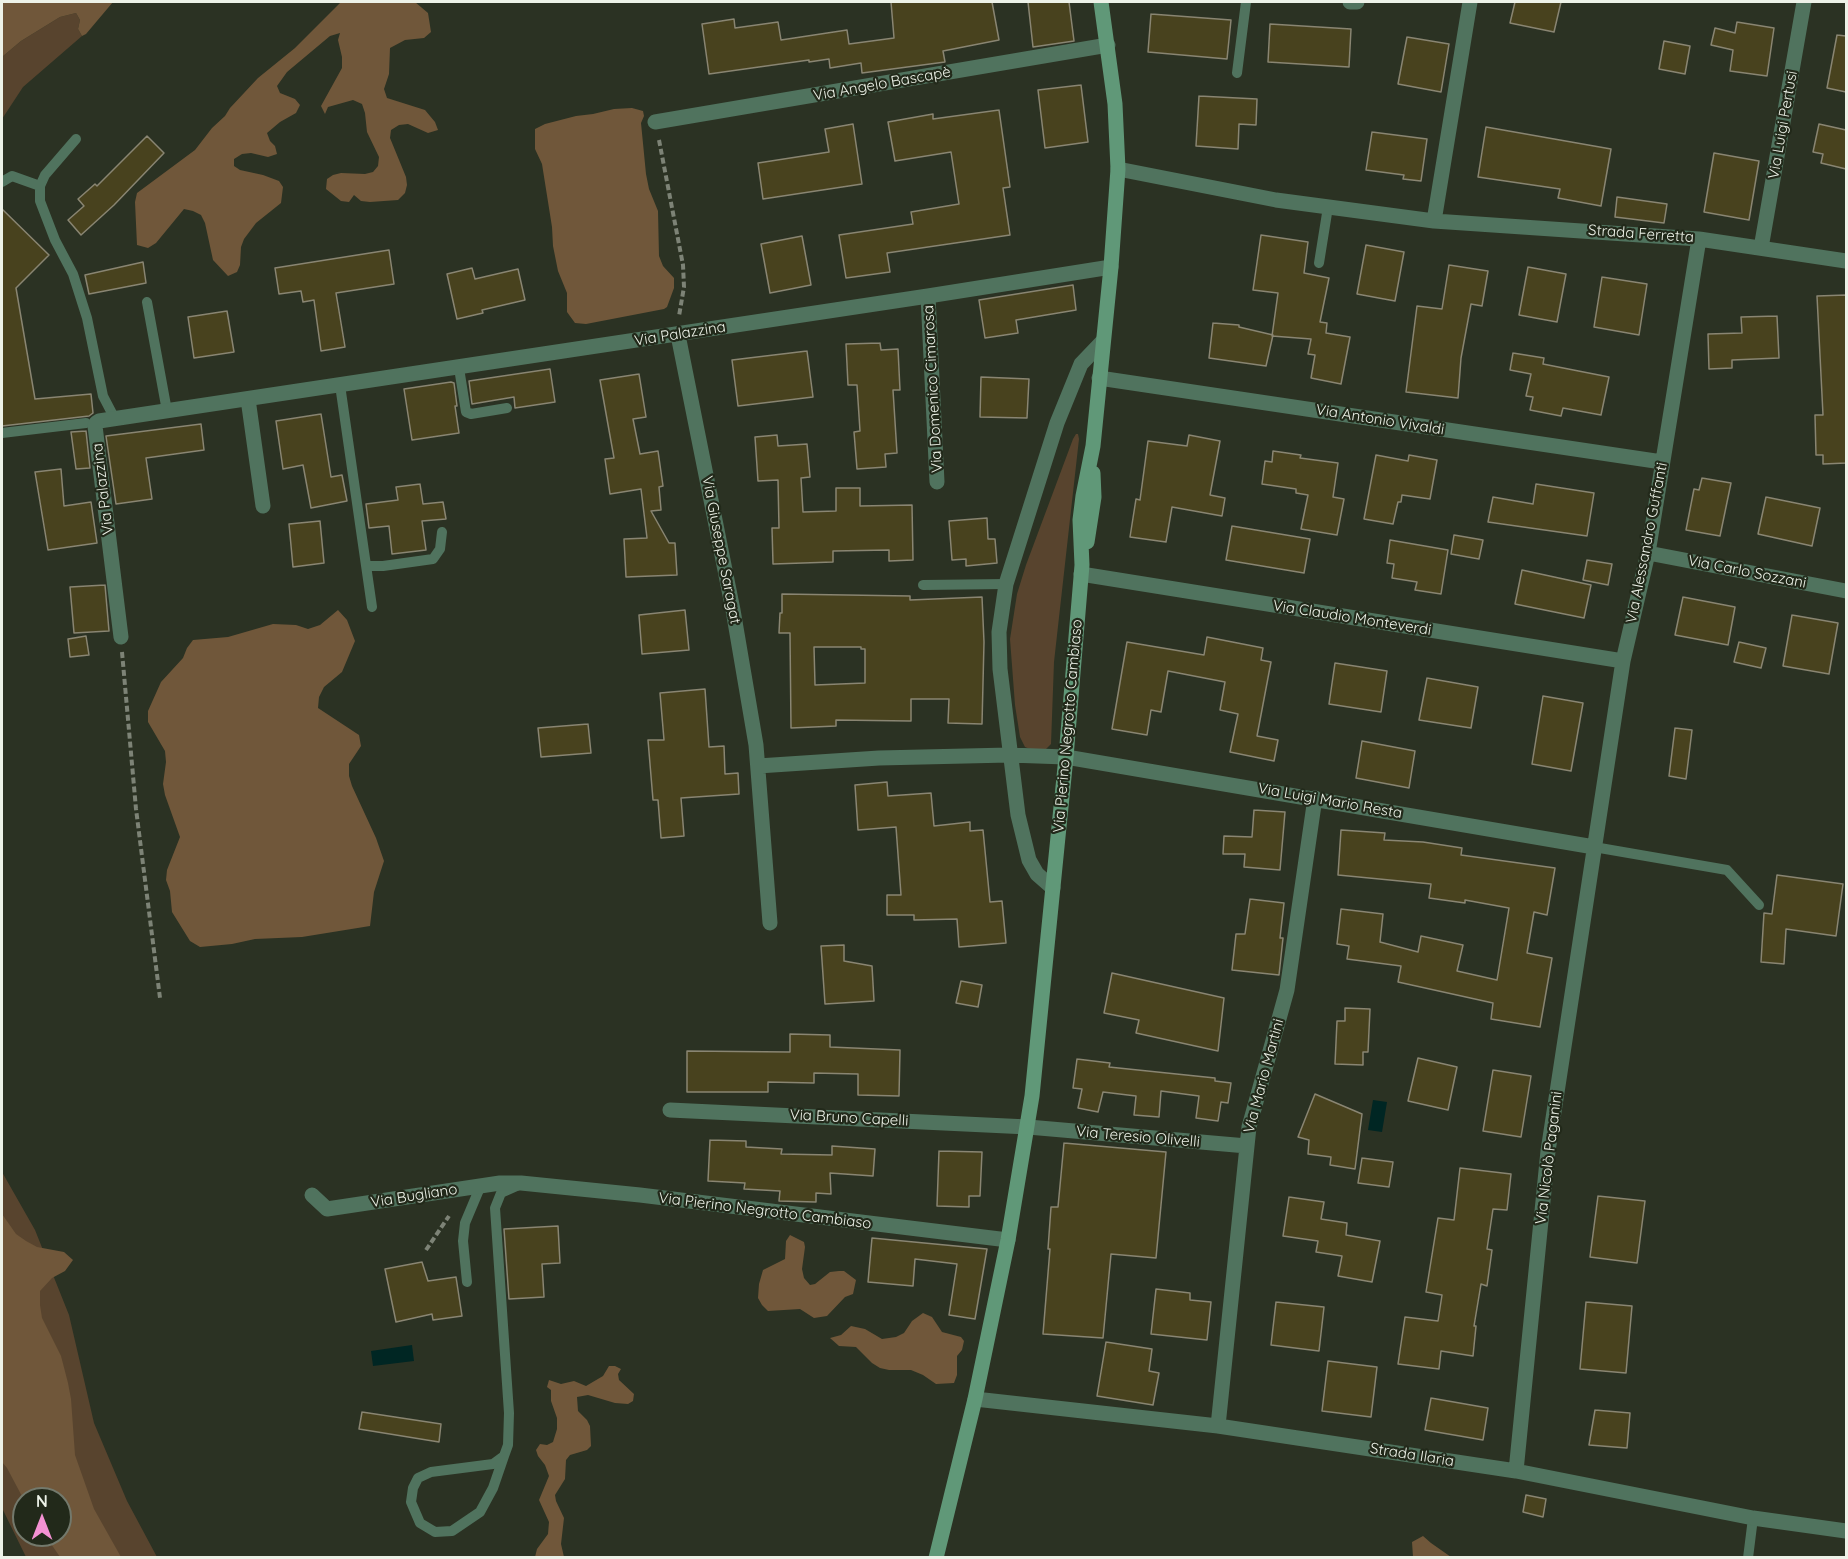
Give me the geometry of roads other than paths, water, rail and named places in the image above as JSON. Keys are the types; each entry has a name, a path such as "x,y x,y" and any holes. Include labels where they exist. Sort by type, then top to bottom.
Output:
{"street":[{"name":"Via Pierino Negrotto Cambiaso","path":"936,1557 975,1399 1008,1240 1028,1127 1066,757 1082,569 1081,512 1093,446 1112,267 1118,169 1115,104 1101,2"},
{"path":"1350,2 1357,2"},
{"path":"1434,221 1470,2"},
{"name":"Via Luigi Pertusi","path":"1761,248 1804,2"},
{"name":"Via Angelo Bascapè","path":"655,122 1108,45"},
{"name":"Strada Ferretta","path":"1118,169 1276,200 1434,221 1699,239 1846,261"},
{"name":"Via Alessandro Guffanti","path":"1594,847 1623,661 1648,553 1699,239"},
{"name":"Via Palazzina","path":"121,637 92,423 1112,267"},
{"name":"Via Domenico Cimarosa","path":"928,296 938,482"},
{"name":"Via Giuseppe Saragat","path":"678,334 733,610 758,766 770,923"},
{"path":"1053,888 1037,874 1029,860 1018,815 1000,669 999,632 1006,584 1057,423 1081,364 1103,341"},
{"name":"Via Antonio Vivaldi","path":"1099,378 1662,462"},
{"path":"248,399 263,506"},
{"name":"Via Carlo Sozzani","path":"1648,553 1846,591"},
{"name":"Via Claudio Monteverdi","path":"1082,569 1623,661"},
{"path":"758,766 879,758 1009,755 1066,757"},
{"name":"Via Luigi Mario Resta","path":"1066,757 1594,847"},
{"name":"Via Mario Martini","path":"1218,1426 1249,1127 1287,990 1314,798"},
{"name":"Via Nicolò Paganini","path":"1516,1471 1548,1151 1594,847"},
{"name":"Via Bruno Capelli","path":"670,1110 1028,1127"},
{"name":"Via Teresio Olivelli","path":"1028,1127 1247,1146"},
{"name":"Via Pierino Negrotto Cambiaso","path":"521,1183 640,1195 1008,1240"},
{"name":"Via Bugliano","path":"312,1195 327,1209 481,1185 521,1183"},
{"name":"Strada Ilaria","path":"975,1399 1218,1426 1516,1471 1753,1518 1846,1532"}],"lane":[{"path":"1238,73 1246,2"},
{"path":"76,139 45,176 40,186 40,201 73,274 87,318 103,396 115,419"},
{"path":"2,182 12,176 40,186"},
{"path":"1319,263 1328,207"},
{"path":"147,302 166,411"},
{"path":"459,368 466,412 471,414 507,408"},
{"path":"340,386 372,607"},
{"path":"2,433 92,423"},
{"path":"366,566 433,559 440,549 442,532"},
{"path":"923,585 1006,584"},
{"path":"1594,847 1727,870 1759,905"},
{"path":"504,1456 493,1464 431,1472 418,1478 413,1488 411,1502 420,1523 435,1532 452,1531 480,1512 493,1488 508,1445 509,1413 495,1208 501,1193 521,1183"},
{"path":"467,1282 463,1241 465,1223 481,1185"},
{"path":"1748,1557 1753,1518"}],"water":[{"path":"1373,1100 1387,1102 1382,1132 1368,1130"},
{"path":"412,1345 414,1361 373,1366 371,1351"}]}
